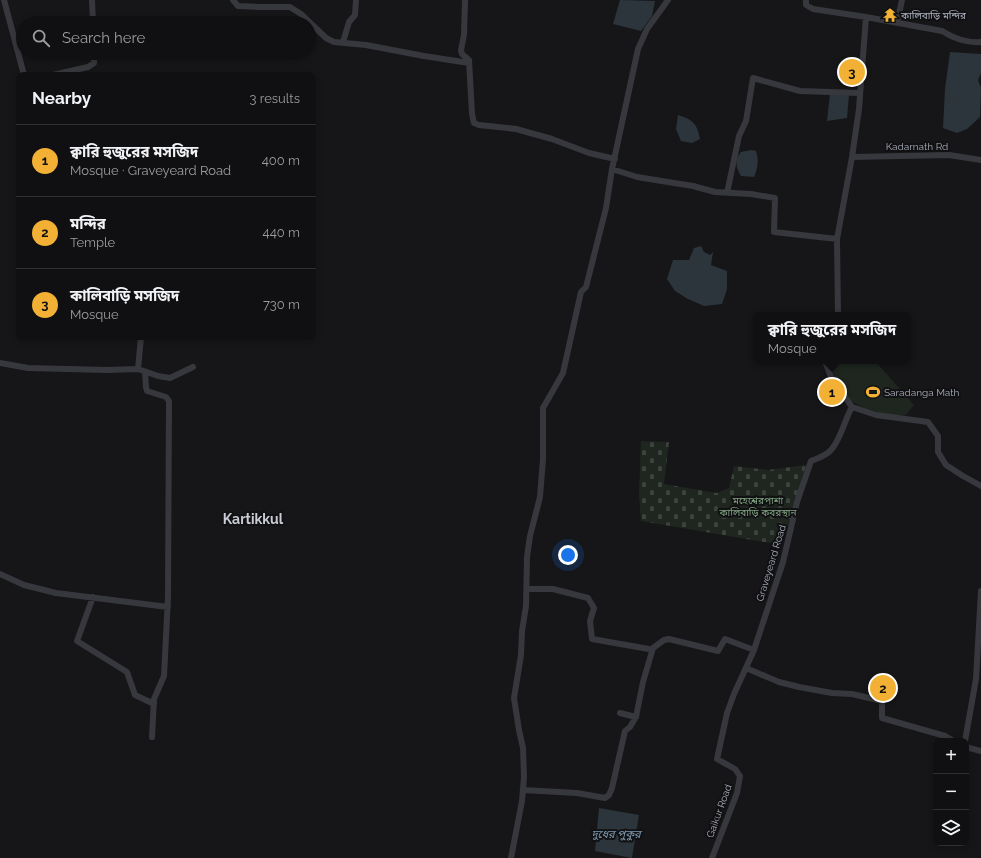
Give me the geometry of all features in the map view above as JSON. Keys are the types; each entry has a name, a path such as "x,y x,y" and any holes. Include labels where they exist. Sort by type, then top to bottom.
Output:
{"street":[{"path":"4,0 16,45"},
{"path":"92,0 93,16"},
{"path":"233,0 238,6 290,7 304,16"},
{"path":"343,42 349,22 355,15 356,0"},
{"path":"466,0 464,35 461,50 462,54 469,60 472,114 474,123 479,125 516,129 552,139 590,153 615,159"},
{"path":"511,858 523,790 523,748 514,698 521,655 522,631 526,606 527,557 530,536 540,497 543,459 543,408 563,373 581,292 586,287 606,208 612,169 638,49 647,29 668,0"},
{"path":"806,0 806,5 813,10 866,17 942,31 952,38 974,43 981,42"},
{"path":"897,23 902,0"},
{"path":"838,312 837,239 852,157 860,93 866,17"},
{"path":"316,28 326,38 334,42 366,45 469,63"},
{"path":"20,60 23,72"},
{"path":"67,72 88,67 94,63 94,60"},
{"path":"727,193 739,136 746,121 753,78 800,91 860,93"},
{"name":"Kadarnath Rd","path":"852,157 949,155 981,160"},
{"path":"612,169 637,177 727,193 751,194 775,198 774,232 837,239"},
{"path":"138,369 141,340"},
{"path":"0,363 28,368 108,370 138,369 158,376 170,378 193,367"},
{"path":"826,364 831,377 852,407 876,415 928,422 938,436 938,452 946,465 981,486"},
{"path":"145,372 147,392 166,397 169,401 168,607 164,676 154,699 152,737"},
{"name":"Graveyeard Road","path":"746,668 754,650 783,562 798,502 811,461 830,451 836,442 852,407"},
{"path":"0,574 24,585 56,593 168,607"},
{"path":"527,589 553,589 588,598 594,608 590,621 592,640 649,649"},
{"path":"966,738 977,672 981,591"},
{"path":"93,597 77,641 127,672 135,695 154,704"},
{"path":"523,790 577,793 604,798 609,795 612,788 625,731 630,727 636,716 643,682 653,648 664,640 669,638 718,651 724,639 754,650"},
{"path":"746,668 778,682 799,687 832,693 852,694 882,700 882,718 949,738"},
{"name":"Gaikur Road","path":"712,858 738,793 740,776 735,769 717,759 727,713 746,668"},
{"path":"620,713 636,716"},
{"path":"969,748 981,751"}],"green space":[{"name":"Saradanga Math","path":"829,364 878,364 914,405 906,415 885,415 862,407 849,400 838,384"},
{"name":"মহেশ্বেরপাশা কালিবাড়ি কবরস্থান","path":"641,441 669,442 664,484 717,493 729,488 734,466 768,470 806,465 782,545 641,521 639,494"}],"water":[{"path":"620,0 655,1 652,16 641,31 613,24"},
{"path":"950,52 981,54 981,73 978,80 981,88 980,117 967,129 957,133 943,128 945,89"},
{"path":"830,94 849,95 847,118 827,121"},
{"path":"678,115 694,123 700,139 692,143 681,141 676,129"},
{"path":"752,150 756,151 758,158 754,177 741,176 737,167 737,158 741,152"},
{"path":"701,246 704,252 710,255 713,252 711,265 727,271 727,289 722,304 704,306 688,299 675,291 667,279 673,260 689,260 694,248"},
{"name":"দুধের পুকুর","path":"599,808 639,815 632,858 595,851"}],"place":[{"name":"কালিবাড়ি মন্দির","path":"890,15"},
{"name":"কালিবাড়ি মসজিদ","path":"852,72"},
{"name":"ক্বারি হুজুরের মসজিদ","path":"832,392"},
{"name":"Saradanga Math","path":"873,392"},
{"name":"মন্দির","path":"883,688"}],"district":[{"name":"Kartikkul","path":"253,519"}]}
